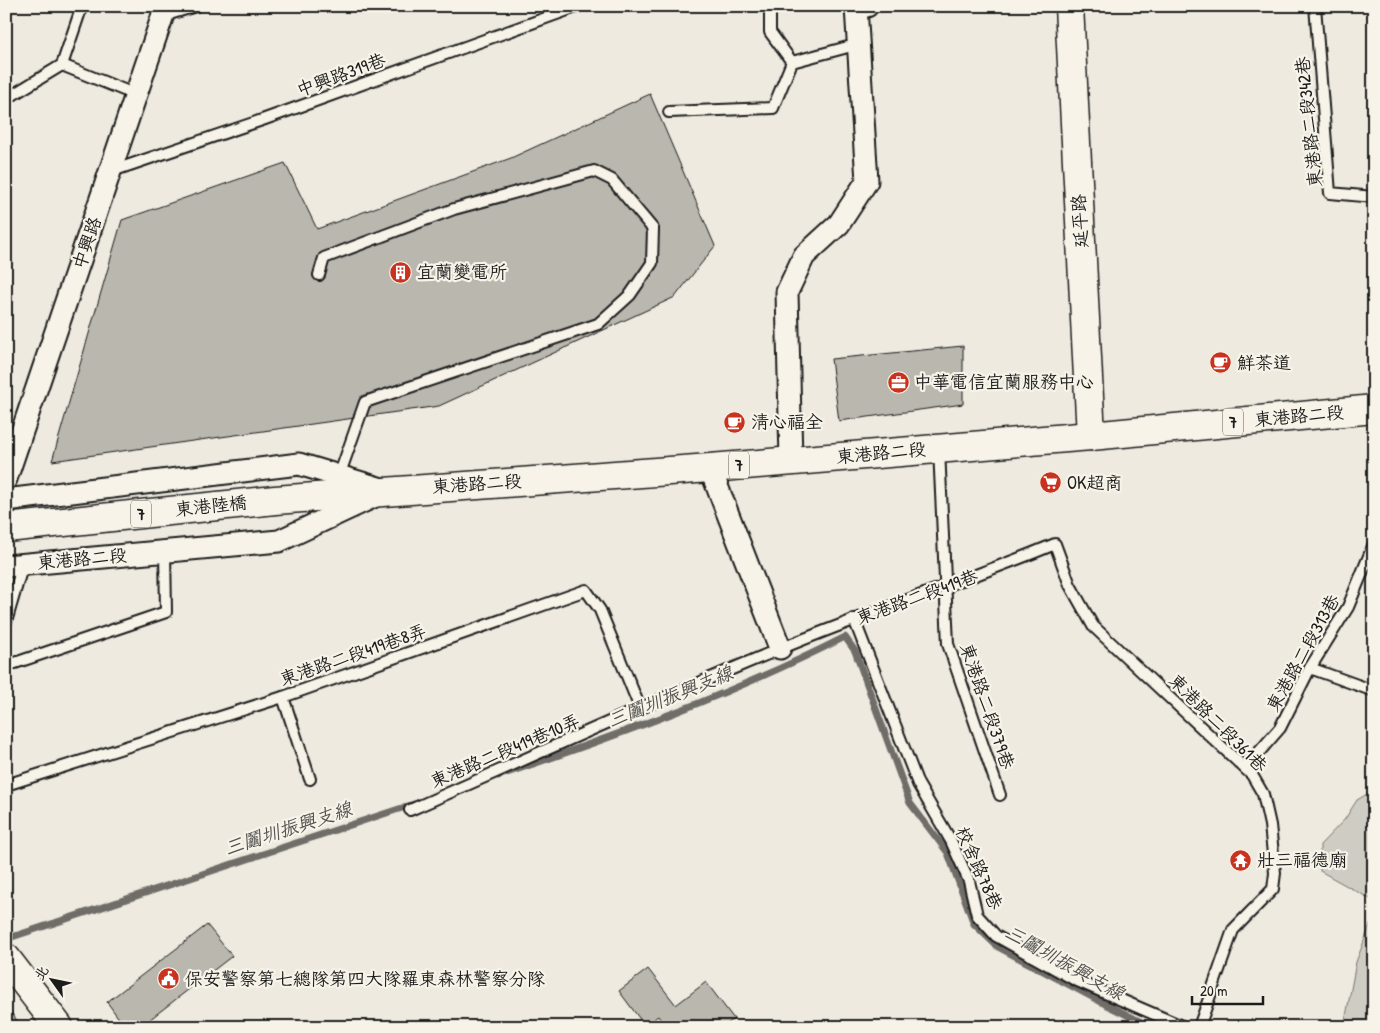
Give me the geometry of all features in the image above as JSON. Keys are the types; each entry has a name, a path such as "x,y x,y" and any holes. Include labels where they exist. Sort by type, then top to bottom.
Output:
{"main road":[{"name":"延平路","path":"1069,6 1091,436"},
{"name":"東港路二段","path":"387,490 710,468 1091,436 1374,409"},
{"name":"東港陸橋","path":"6,528 387,490"},
{"path":"6,958 59,1027"}],"street":[{"path":"791,461 786,292 804,256 839,224 867,181 856,6 867,6"},
{"name":"中興路","path":"6,479 165,11"},
{"name":"東港路二段","path":"6,500 299,464 387,490"},
{"path":"710,468 780,648"},
{"name":"東港路二段","path":"15,565 279,541 387,490"}],"lane":[{"path":"6,99 62,66 82,6"},
{"path":"165,11 196,6"},
{"name":"中興路319巷","path":"112,171 274,116 579,6"},
{"path":"770,6 770,32 792,62"},
{"name":"東港路二段342巷","path":"1315,6 1330,193 1374,197"},
{"path":"792,62 859,44"},
{"path":"669,112 773,108 792,62"},
{"path":"62,66 136,95"},
{"path":"319,275 324,258 454,208 594,171 612,180 653,229 652,263 630,295 598,324 365,402 339,476"},
{"name":"東港路二段379巷","path":"939,448 948,644 1000,795"},
{"name":"東港路二段419巷","path":"640,708 780,648 854,619 994,569 1054,544"},
{"name":"東港路二段361巷","path":"1054,544 1070,585 1093,626 1245,768 1252,775 1263,794 1270,825 1275,872 1273,890 1233,930 1199,1027"},
{"name":"東港路二段313巷","path":"1245,768 1280,728 1310,668 1348,607 1374,544"},
{"path":"6,666 166,612 165,551"},
{"path":"6,622 15,565"},
{"name":"東港路二段419巷8弄","path":"6,786 283,697 586,590 600,610 640,708"},
{"name":"校舍路78巷","path":"854,619 918,784 951,842 969,881 977,914 996,936 1075,980 1184,1027"},
{"path":"1310,668 1374,691"},
{"path":"283,697 310,778"},
{"name":"東港路二段419巷10弄","path":"410,810 640,708"}],"shaded area":[{"path":"1374,790 1374,901 1320,871 1320,845 1345,819 1357,800"},
{"path":"1374,915 1374,1027 1344,1027 1356,962"}],"building":[{"name":"宜蘭變電所","path":"650,94 715,246 675,297 439,406 52,461 122,220 285,163 317,229 511,158"},
{"name":"中華電信宜蘭服務中心","path":"963,346 963,404 839,421 831,359"},
{"name":"保安警察第七總隊第四大隊羅東森林警察分隊","path":"207,925 232,956 140,1027 125,1027 107,1002"},
{"path":"648,969 676,1005 706,982 734,1019 727,1024 729,1027 666,1027 658,1016 645,1026 619,991"},
{"path":"6,1006 22,1027 6,1027"}],"waterway":[{"name":"三鬮圳振興支線","path":"498,776 674,713 803,658 845,637 855,651 910,803 948,853 974,924 998,947 1151,1027"},
{"name":"三鬮圳振興支線","path":"6,939 414,804"}],"place":[{"name":"宜蘭變電所","path":"401,272"},
{"name":"鮮茶道","path":"1221,363"},
{"name":"中華電信宜蘭服務中心","path":"898,382"},
{"name":"清心福全","path":"735,422"},
{"name":"OK超商","path":"1051,483"},
{"name":"壯三福德廟","path":"1241,860"},
{"name":"保安警察第七總隊第四大隊羅東森林警察分隊","path":"169,979"}]}
